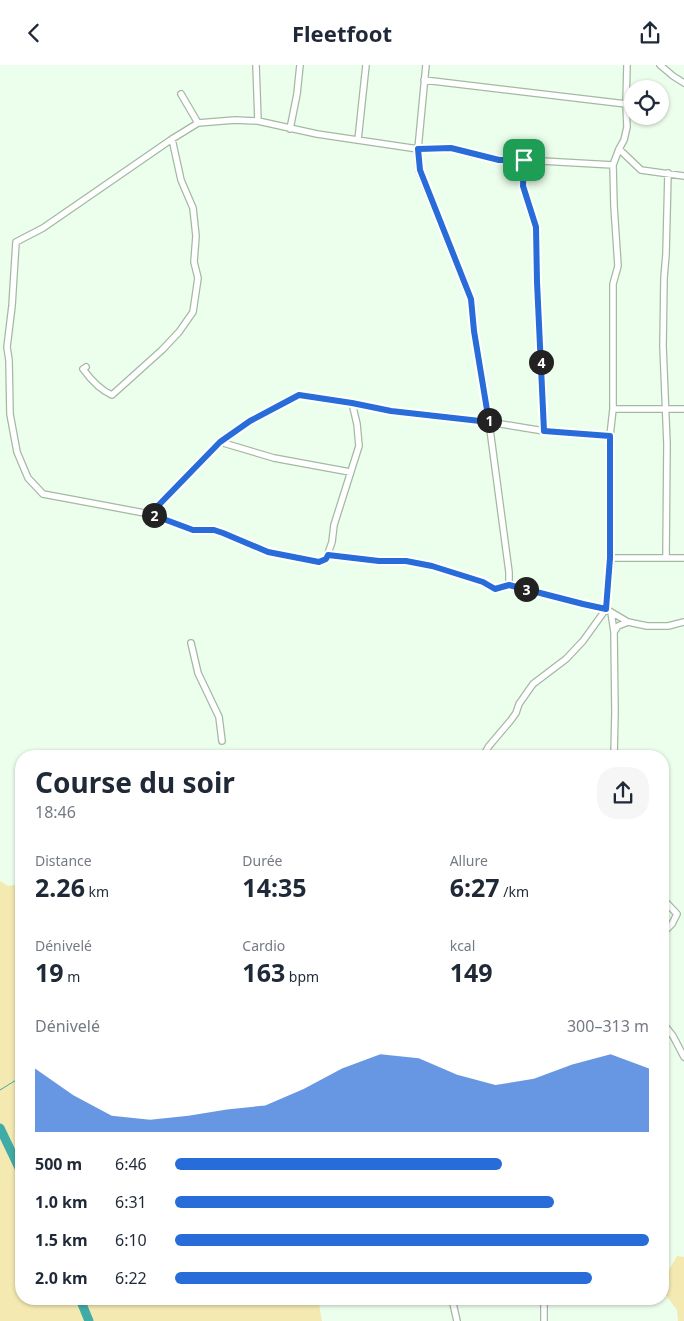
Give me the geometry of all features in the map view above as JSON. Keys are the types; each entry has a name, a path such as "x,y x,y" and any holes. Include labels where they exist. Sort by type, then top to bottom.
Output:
{"street":[{"path":"256,65 258,121"},
{"path":"290,129 297,94 300,65"},
{"path":"358,140 366,65"},
{"path":"426,65 418,149 420,170 471,299 509,571 509,585"},
{"path":"627,65 627,80"},
{"path":"660,65 684,83"},
{"path":"424,80 624,103"},
{"path":"181,94 198,123"},
{"path":"352,403 357,424 359,447 334,525 328,555 326,559 319,562 268,552 214,530 193,530 150,514 43,494 28,478 17,452 10,415 7,347 16,242 43,228 198,123 235,120 258,121 290,129 418,149 451,148 499,160 613,165"},
{"path":"614,750 614,632 608,611 610,436 613,409 613,284 618,266 613,165 618,149 624,140 627,125"},
{"path":"86,367 83,369 90,379 105,392 112,395 162,350 179,332 193,312 198,278 194,262 196,236 193,208 181,180 172,139"},
{"path":"618,149 641,170 684,176"},
{"path":"524,160 523,186 536,227 544,431"},
{"path":"666,558 667,409 663,346 668,173"},
{"path":"150,514 220,442 250,421 299,395 391,411 489,422 544,431 610,436"},
{"path":"613,409 684,409"},
{"path":"220,442 274,458 350,472"},
{"path":"328,555 379,561 406,561 432,566 483,582 495,589 509,585 608,611 628,622 668,626 684,622"},
{"path":"610,558 684,558"},
{"path":"487,750 516,713 519,704 533,684 566,659 608,611"},
{"path":"614,632 618,626 628,622"},
{"path":"191,643 198,673 219,717 222,741"},
{"path":"669,905 677,914 669,927"},
{"path":"669,1031 684,1057"},
{"path":"453,1305 456,1321"},
{"path":"544,1305 544,1321"}],"shaded area":[{"path":"0,881 8,886 15,885 15,1305 319,1305 322,1321 0,1321"},
{"path":"677,1256 684,1257 684,1321 678,1321 677,1310 669,1299 669,1270"}],"waterway":[{"path":"0,1090 15,1081"},
{"path":"0,1128 15,1159"},
{"path":"82,1305 89,1321"}],"route":[{"path":"451,148 499,160 524,160 523,186 536,227 544,431 610,436 610,558 606,609 509,585 495,589 483,582 432,566 406,561 379,561 328,555 326,559 319,562 301,559 268,552 214,530 193,530 150,514 220,442 250,421 299,395 391,411 489,422 474,331 471,299 420,170 418,149 451,148"}]}
